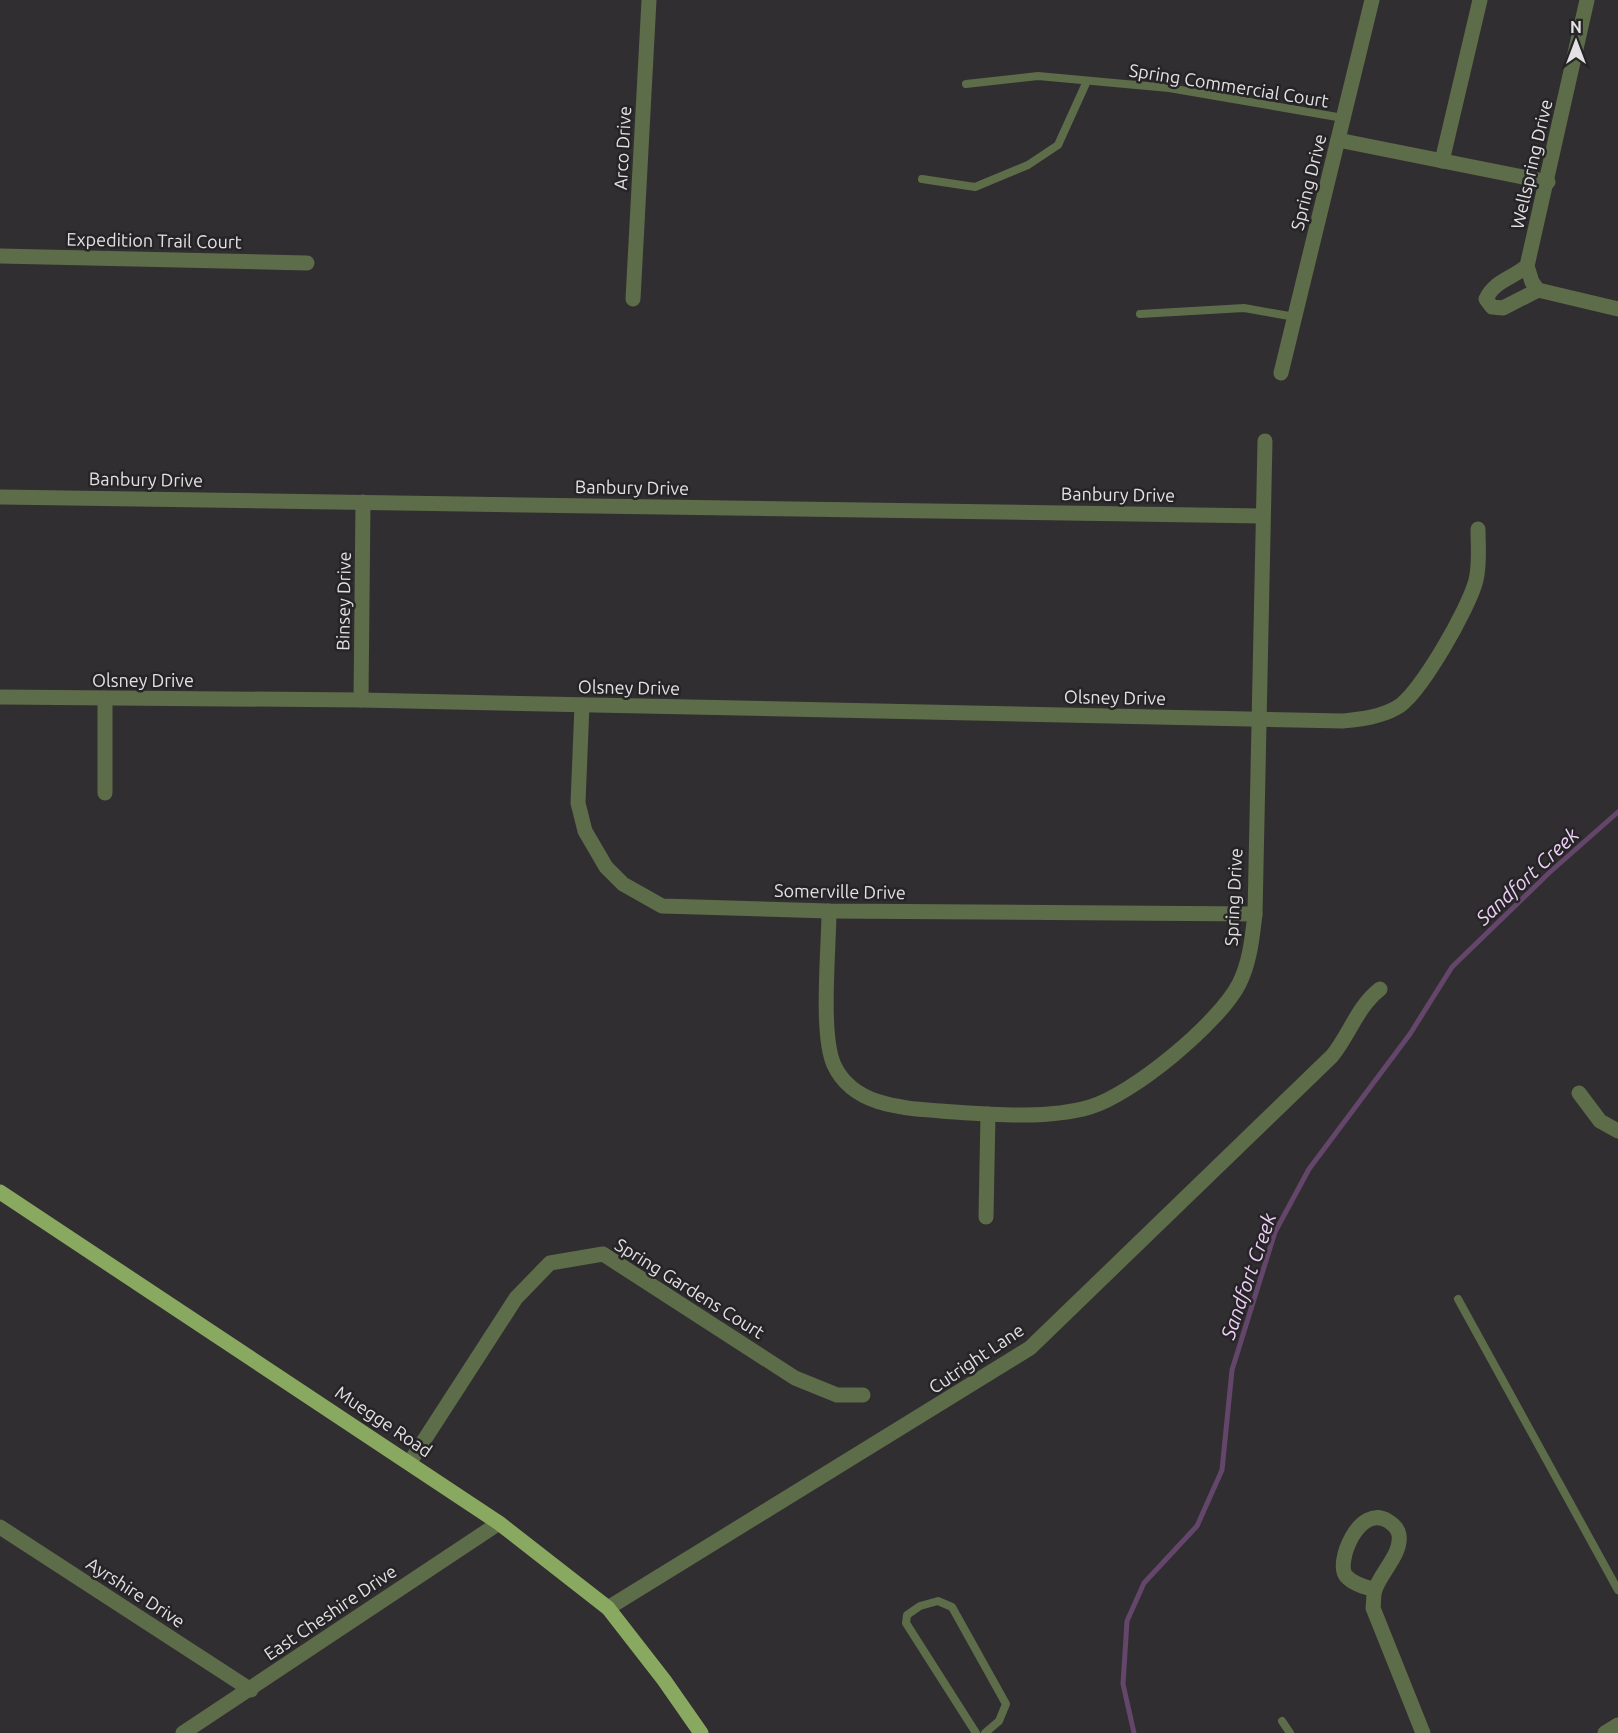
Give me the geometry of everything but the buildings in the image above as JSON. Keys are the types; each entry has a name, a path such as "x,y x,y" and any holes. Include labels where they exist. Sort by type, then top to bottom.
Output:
{"main road":[{"name":"Muegge Road","path":"0,1192 499,1523 608,1608 664,1680 701,1733"}],"street":[{"name":"Arco Drive","path":"633,299 649,0"},
{"name":"Spring Drive","path":"1281,374 1372,0"},
{"path":"1442,161 1480,0"},
{"name":"Wellspring Drive","path":"1527,266 1548,182 1587,0"},
{"path":"1338,140 1548,182"},
{"name":"Expedition Trail Court","path":"0,256 307,263"},
{"path":"1538,290 1503,308 1492,307 1486,298 1491,289 1517,275 1527,266 1532,282 1538,290 1618,309"},
{"name":"Spring Drive","path":"829,911 827,1037 835,1065 849,1084 871,1100 894,1108 988,1114 1048,1113 1091,1107 1126,1089 1172,1057 1222,1007 1238,986 1251,951 1255,914 1257,719 1265,441"},
{"name":"Banbury Drive","path":"0,497 1263,516"},
{"name":"Binsey Drive","path":"361,700 363,502"},
{"name":"Olsney Drive","path":"0,697 105,700 361,700 1343,721 1371,718 1398,708 1421,683 1476,580 1478,529"},
{"path":"105,700 105,793"},
{"name":"Somerville Drive","path":"582,705 578,803 592,847 606,867 623,884 662,906 829,911 1255,914"},
{"name":"Cutright Lane","path":"608,1608 1030,1348 1332,1056 1345,1041 1361,1007 1380,989"},
{"path":"1579,1093 1600,1121 1618,1131"},
{"path":"986,1217 988,1114"},
{"name":"Spring Gardens Court","path":"410,1462 516,1298 550,1263 603,1254 795,1378 837,1395 863,1395"},
{"path":"1375,1590 1356,1583 1346,1576 1342,1567 1343,1557 1363,1521 1371,1517 1384,1519 1394,1525 1400,1534 1399,1545 1375,1590 1373,1608 1423,1733"},
{"name":"East Cheshire Drive","path":"183,1733 251,1690 499,1523"},
{"name":"Ayrshire Drive","path":"0,1527 251,1690"},
{"path":"1605,1733 1618,1725"}],"lane":[{"name":"Spring Commercial Court","path":"966,84 1038,76 1169,88 1343,118"},
{"path":"921,179 975,187 1028,165 1058,145 1087,81"},
{"path":"1140,314 1244,308 1295,317"},
{"path":"1458,1299 1618,1590"},
{"path":"976,1733 906,1623 908,1615 920,1606 938,1601 952,1607 1006,1704 999,1721 985,1733"},
{"path":"1282,1721 1290,1733"}],"waterway":[{"name":"Sandfort Creek","path":"1134,1733 1123,1684 1127,1621 1144,1583 1197,1526 1222,1470 1232,1370 1275,1232 1309,1169 1410,1034 1452,967 1550,872 1618,812"}]}
